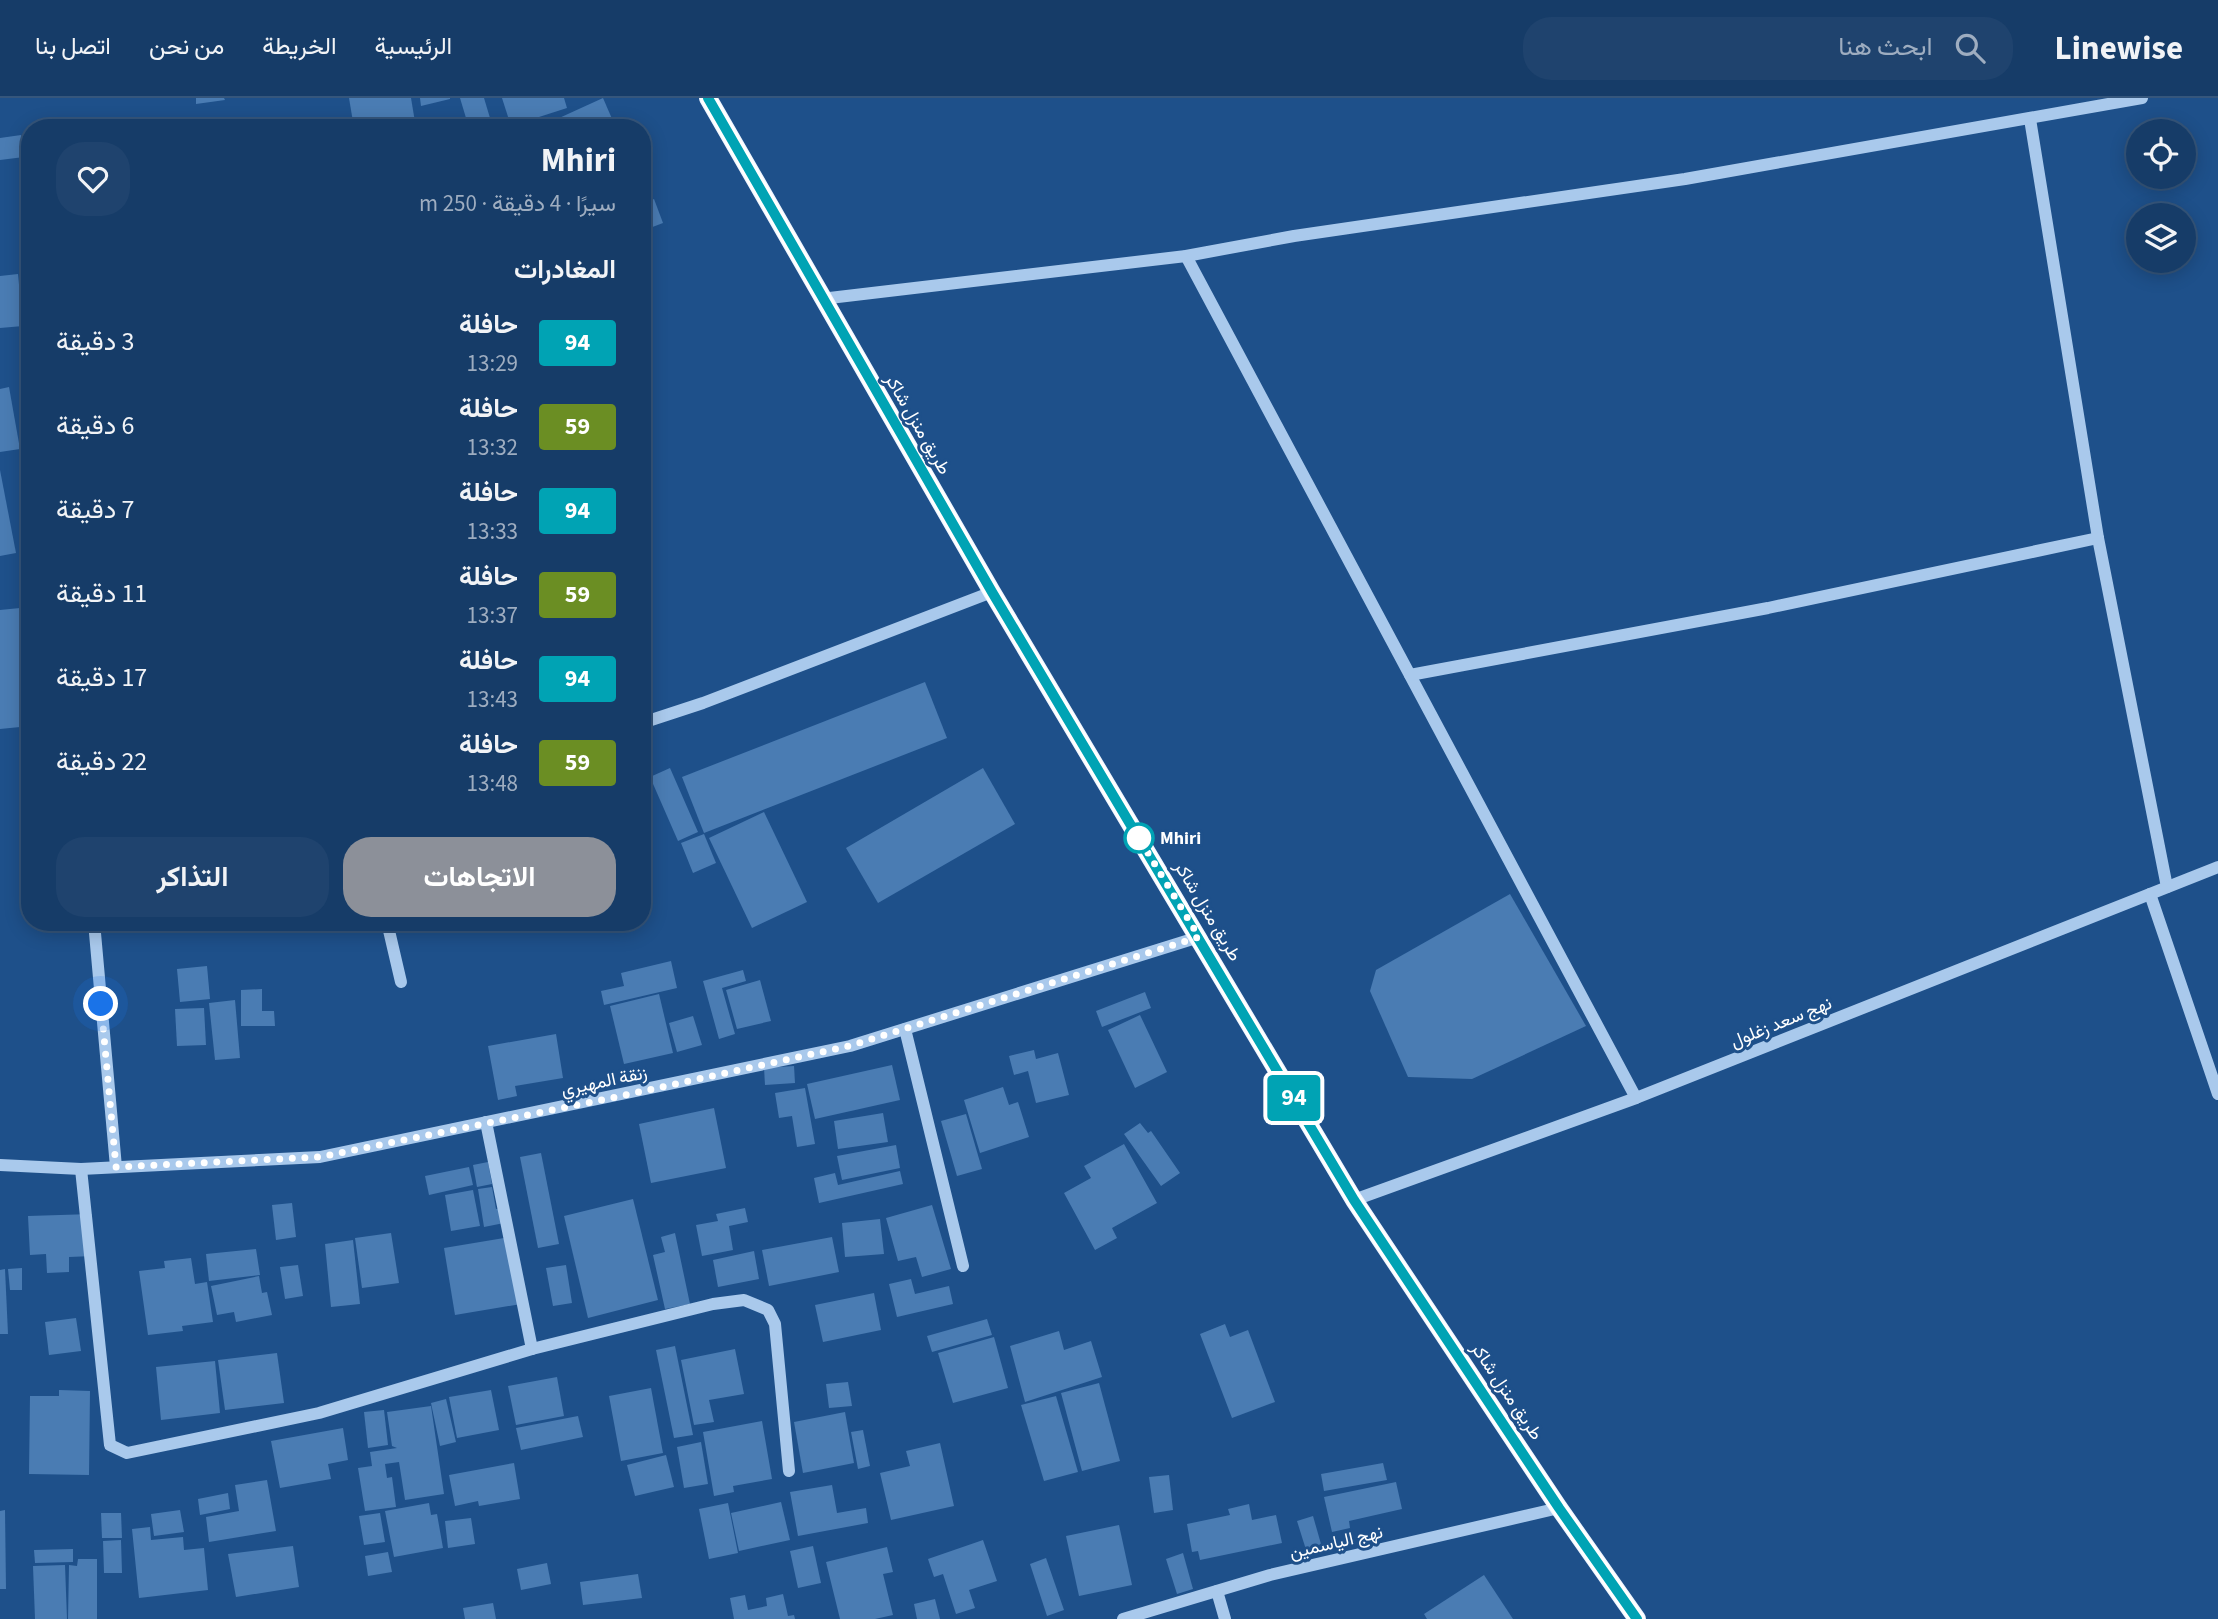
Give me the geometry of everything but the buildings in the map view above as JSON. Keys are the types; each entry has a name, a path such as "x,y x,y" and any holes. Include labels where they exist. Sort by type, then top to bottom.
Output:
{"main road":[{"name":"طريق منزل شاكر","path":"708,98 821,299 992,592 1354,1200 1559,1508 1637,1619"}],"street":[{"path":"821,299 1186,256 1294,236 1685,179 2142,98"},
{"path":"2030,119 2098,538 2167,887"},
{"path":"1186,256 1636,1098"},
{"path":"1410,675 1768,608 2098,538"},
{"path":"651,720 703,703 992,592"},
{"name":"نهج سعد زغلول","path":"1354,1200 1636,1098 2218,867"},
{"path":"2150,894 2218,1094"},
{"path":"95,931 116,1167"},
{"path":"389,931 401,982"},
{"name":"زنقة المهيري","path":"0,1165 81,1169 320,1157 849,1046 1199,937"},
{"path":"905,1029 963,1266"},
{"path":"486,1122 531,1349"},
{"path":"81,1169 110,1445 127,1453 319,1413 531,1349 713,1304 744,1300 755,1302 768,1310 775,1324 789,1471"},
{"name":"نهج الياسمين","path":"1123,1619 1270,1575 1559,1508"},
{"path":"1217,1591 1225,1619"}],"bus line":[{"name":"94","path":"708,98 821,299 992,592 1354,1200 1559,1508 1637,1619"}],"place":[{"name":"Mhiri","path":"1139,838"}],"route":[{"path":"101,1004 116,1167 320,1157 607,1099 849,1046 1199,937 1139,838"}]}
